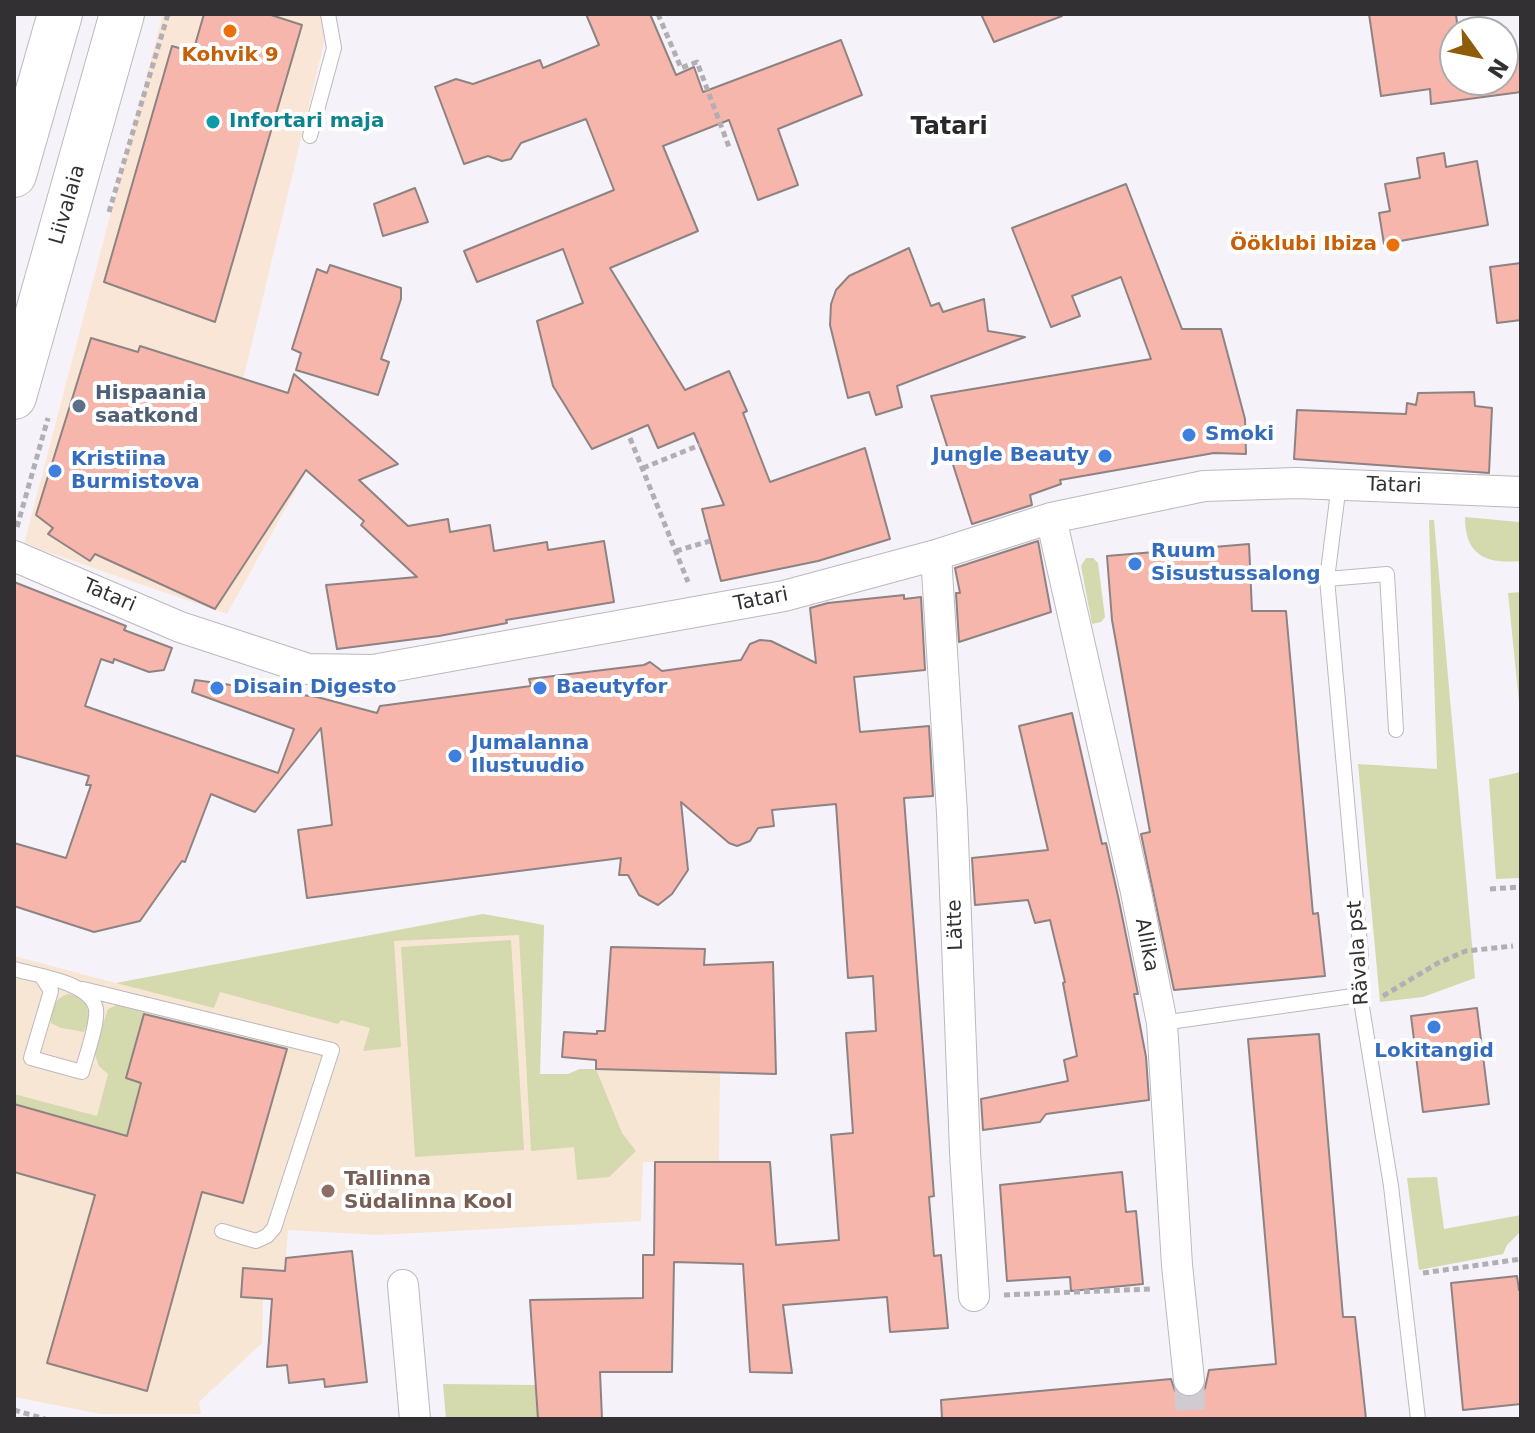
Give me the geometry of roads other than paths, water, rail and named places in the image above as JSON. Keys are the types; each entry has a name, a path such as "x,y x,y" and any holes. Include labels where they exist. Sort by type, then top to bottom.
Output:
{"main road":[{"path":"14,175 60,14"},
{"name":"Liivalaia","path":"14,397 122,14"}],"street":[{"name":"Tatari","path":"14,556 180,627 308,669 373,670 784,596 936,555 1051,518 1204,486 1339,484 1521,492"},
{"name":"Allika","path":"1051,518 1136,892 1162,1023 1179,1287 1189,1380"},
{"name":"Lätte","path":"936,555 952,813 965,1152 974,1296"},
{"path":"403,1285 415,1419"}],"lane":[{"path":"310,136 334,48 328,14"},
{"name":"Rävala pst","path":"1339,484 1327,579 1361,956 1361,1002 1391,1186 1418,1419"},
{"path":"1327,579 1387,574 1396,730"},
{"path":"14,969 332,1050 274,1228 256,1241 222,1231"},
{"path":"42,977 51,991 31,1058 82,1072 97,1011 92,997 83,989"},
{"path":"1162,1023 1361,1002"}],"tunnel":[{"path":"1189,1380 1191,1419"}],"place":[{"name":"Kohvik 9","path":"230,31"},
{"name":"Infortari maja","path":"213,122"},
{"name":"Ööklubi Ibiza","path":"1393,245"},
{"name":"Hispaania saatkond","path":"79,406"},
{"name":"Smoki","path":"1189,435"},
{"name":"Jungle Beauty","path":"1105,456"},
{"name":"Kristiina Burmistova","path":"55,471"},
{"name":"Ruum Sisustussalong","path":"1135,564"},
{"name":"Disain Digesto","path":"217,688"},
{"name":"Baeutyfor","path":"540,688"},
{"name":"Jumalanna Ilustuudio","path":"455,756"},
{"name":"Lokitangid","path":"1434,1027"},
{"name":"Tallinna Südalinna Kool","path":"328,1191"}],"district":[{"name":"Tatari","path":"949,128"}]}
